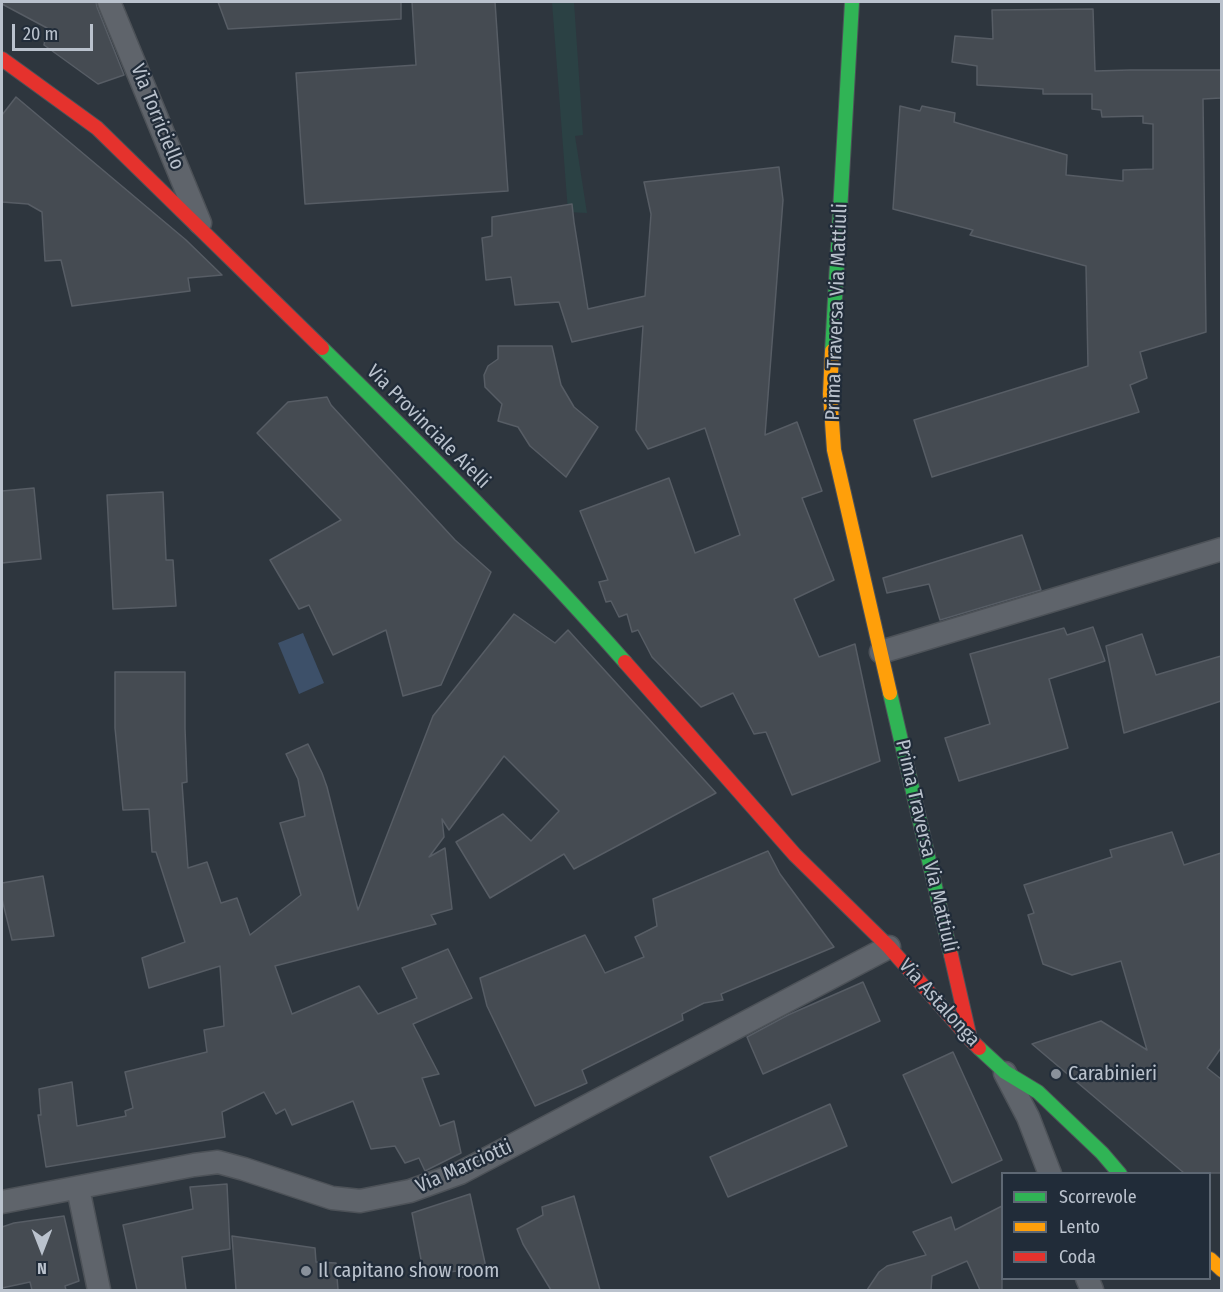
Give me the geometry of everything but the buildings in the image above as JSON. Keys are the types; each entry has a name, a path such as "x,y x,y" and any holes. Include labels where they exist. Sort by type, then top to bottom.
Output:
{"street":[{"name":"Via Torriciello","path":"109,2 204,233"},
{"name":"Prima Traversa Via Mattiuli","path":"852,2 830,394 834,450 970,1039"},
{"name":"Via Provinciale Aielli","path":"2,59 97,128 424,448 580,612 795,855"},
{"path":"881,652 1221,549"},
{"name":"Via Astalonga","path":"795,855 889,947 970,1039 1005,1072 1028,1117 1050,1172"},
{"name":"Via Marciotti","path":"2,1202 218,1162 332,1198 360,1201 410,1191 460,1173 889,947"},
{"path":"1005,1072 1038,1092 1119,1172"},
{"path":"78,1188 99,1290"}],"green space":[{"path":"552,2 574,2 583,135 575,136 587,213 568,212"}],"water":[{"path":"303,633 324,683 299,694 278,643"}],"traffic: fast":[{"path":"832,351 852,2"},
{"path":"322,348 476,502 625,662"},
{"path":"890,693 951,955"},
{"path":"979,1048 1005,1072 1038,1092 1102,1153 1118,1172"}],"traffic: slow":[{"path":"832,351 830,394 834,450 890,693"},
{"path":"1211,1260 1222,1270"}],"traffic: jam":[{"path":"2,59 97,128 322,348"},
{"path":"625,662 795,855 889,947 979,1048"},
{"path":"951,955 969,1034"}],"place":[{"name":"Carabinieri","path":"1056,1074"},
{"name":"Il capitano show room","path":"306,1271"}]}
